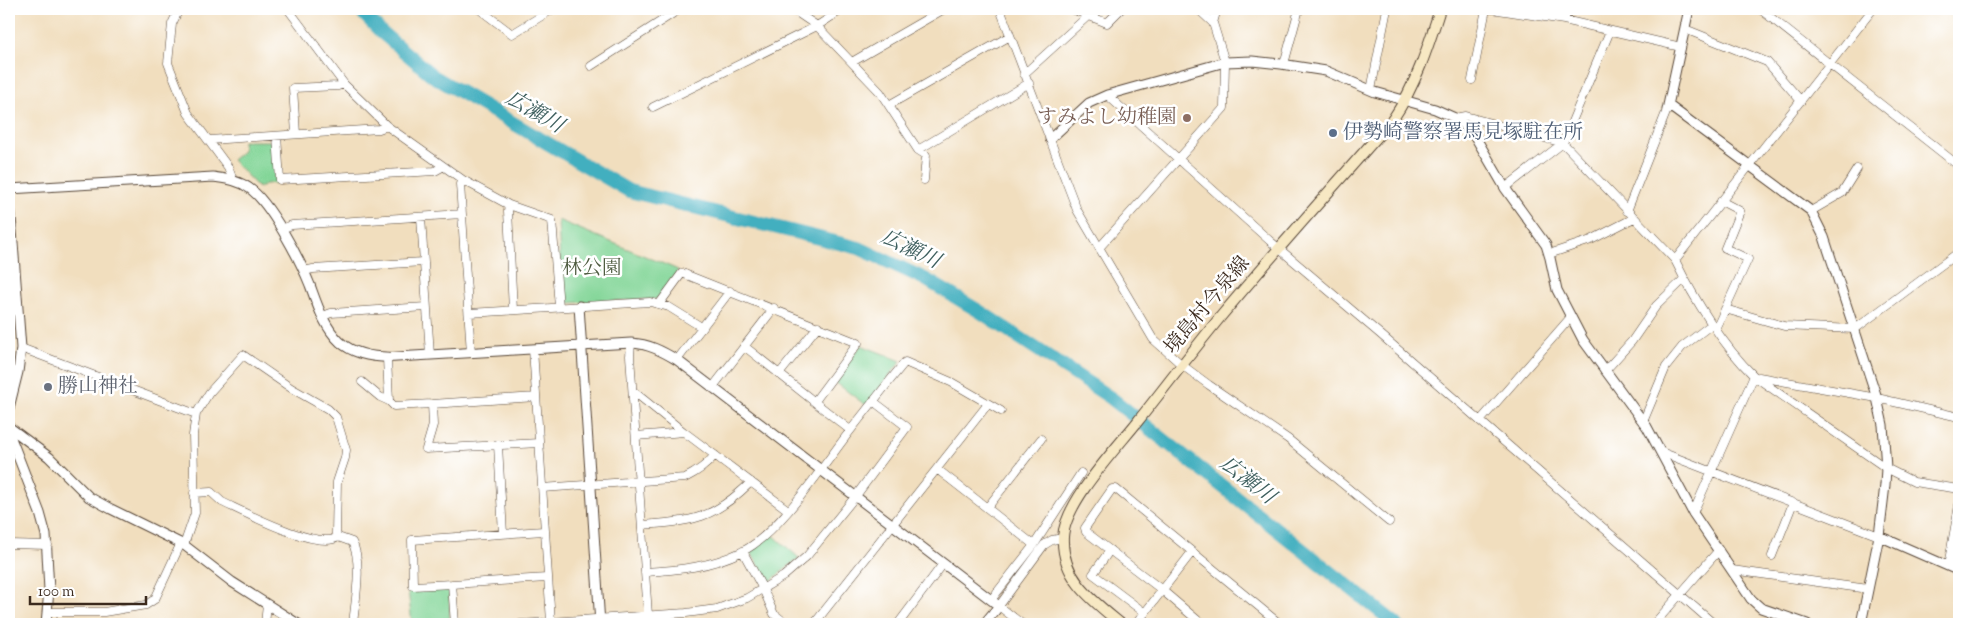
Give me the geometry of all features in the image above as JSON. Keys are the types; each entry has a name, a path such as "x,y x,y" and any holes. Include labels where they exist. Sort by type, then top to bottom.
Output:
{"main road":[{"name":"境島村今泉線","path":"1121,624 1096,604 1075,581 1066,560 1063,538 1072,510 1105,463 1180,368 1279,248 1393,118 1406,100 1427,51 1440,9"}],"street":[{"path":"179,9 172,24 168,63 188,113 228,167 233,180"},
{"path":"288,9 344,84 387,126 462,180 509,205 552,220 559,307"},
{"path":"479,9 512,34 553,9"},
{"path":"591,66 680,9"},
{"path":"792,9 818,26 890,105 918,150 926,155 924,180"},
{"path":"653,107 818,26 843,9"},
{"path":"852,62 944,9"},
{"path":"1000,9 1077,210 1154,339 1180,368 1288,440 1389,522"},
{"path":"1072,9 1107,23 1121,9"},
{"path":"1099,248 1224,108 1225,62 1213,23 1198,9"},
{"path":"1213,23 1217,9"},
{"path":"1284,64 1299,9"},
{"path":"1371,90 1387,9"},
{"path":"1472,80 1486,9"},
{"path":"1492,9 1564,20 1680,47"},
{"path":"1564,20 1568,9"},
{"path":"1627,211 1667,108 1689,9"},
{"path":"1760,9 1959,166"},
{"path":"1675,260 1873,9"},
{"path":"1024,74 1089,15"},
{"path":"1685,29 1767,62 1801,102"},
{"path":"1505,188 1563,143 1610,31"},
{"path":"890,105 1010,36"},
{"path":"1050,139 1089,103 1107,95 1225,62 1252,61 1284,64 1326,72 1371,90 1406,100 1455,118 1473,133 1505,188 1546,245 1557,290 1583,340 1643,422 1693,513 1751,599 1761,608 1806,624"},
{"path":"918,150 1028,83"},
{"path":"296,134 293,88 338,86 344,84"},
{"path":"1107,95 1178,160 1714,624"},
{"path":"1667,108 1811,211 1824,236 1877,398 1883,425 1886,468 1879,536 1861,624"},
{"path":"1455,118 1465,116 1563,143 1675,260 1684,279 1714,326 1743,366 1754,376 1886,468 1914,482 1959,489"},
{"path":"208,140 379,129 387,126"},
{"path":"276,136 280,180 435,171 442,167"},
{"path":"1811,211 1842,193 1857,170"},
{"path":"9,408 18,372 21,348 9,190 213,177 233,180 250,188 281,229 304,271 323,316 333,334 348,347 368,356 387,358 581,345 645,344 677,360 1022,624"},
{"path":"462,180 460,184 471,353"},
{"path":"1643,422 1666,367 1682,347 1714,326 1725,309 1748,259 1726,248 1740,211 1721,201"},
{"path":"509,205 514,310"},
{"path":"281,229 292,225 462,214"},
{"path":"421,217 430,355"},
{"path":"1549,254 1591,240 1634,218"},
{"path":"1725,309 1784,326 1855,329 1959,252"},
{"path":"304,271 423,262"},
{"path":"660,303 682,273 858,343 815,401"},
{"path":"1605,371 1632,341 1656,306 1684,279"},
{"path":"677,360 730,291"},
{"path":"469,313 633,302 660,303 677,310 703,328"},
{"path":"579,306 600,622"},
{"path":"323,316 331,313 426,307"},
{"path":"712,388 774,308"},
{"path":"1480,421 1570,317"},
{"path":"780,373 818,326"},
{"path":"632,343 630,356 648,615"},
{"path":"744,346 850,430"},
{"path":"21,348 196,414"},
{"path":"533,349 551,622"},
{"path":"48,612 104,612 146,605 155,599 195,513 193,435 196,414 209,393 243,354 291,388 334,414 346,450 337,482 336,528 338,537"},
{"path":"387,358 389,401"},
{"path":"645,572 686,569 709,564 743,552 760,539 788,510 905,362 951,382 1001,411"},
{"path":"1754,376 1877,398 1959,417"},
{"path":"1693,513 1754,376"},
{"path":"362,382 394,406 536,397"},
{"path":"633,391 788,510"},
{"path":"520,624 600,622 717,608 747,598 784,576 807,556 855,497 907,427 873,402"},
{"path":"432,404 433,425 426,449 539,443"},
{"path":"814,624 988,404"},
{"path":"9,426 49,457 89,496 182,544 232,582 298,624"},
{"path":"636,436 684,432"},
{"path":"9,433 40,513 48,545 48,612 46,624"},
{"path":"987,508 1042,439"},
{"path":"498,445 503,534"},
{"path":"1661,452 1879,536 1959,571"},
{"path":"542,488 685,478 697,472 714,455"},
{"path":"937,469 1034,545"},
{"path":"991,600 1034,545 1081,473"},
{"path":"642,525 683,522 707,516 732,500 751,482"},
{"path":"1202,624 1085,530 1110,490 1114,489 1280,624"},
{"path":"194,493 211,492 222,502 306,538 327,541 338,537 352,542 356,558 356,587 352,624"},
{"path":"1772,556 1793,503"},
{"path":"1948,566 1959,505"},
{"path":"544,531 412,540 413,586 547,578"},
{"path":"984,624 1044,545 1052,540 1063,538"},
{"path":"9,544 48,545"},
{"path":"1110,550 1093,574 1144,613"},
{"path":"1654,624 1719,550"},
{"path":"743,552 774,614 787,624"},
{"path":"1136,624 1192,552"},
{"path":"898,624 943,564"},
{"path":"1732,570 1868,588"},
{"path":"452,584 454,624"},
{"path":"265,624 267,605"}],"green space":[{"path":"243,141 270,141 275,143 276,183 266,184 259,188 232,160 243,151"},
{"name":"林公園","path":"558,220 678,271 657,299 566,303 562,300"},
{"path":"861,345 901,361 867,404 864,404 835,382 835,379"},
{"path":"772,534 799,558 769,582 750,551"},
{"path":"445,587 449,590 450,624 412,624 408,590"}],"waterway":[{"name":"広瀬川","path":"359,9 381,32 433,76 629,191 859,248 925,279 979,311 1111,398 1396,624"}],"place":[{"name":"すみよし幼稚園","path":"1187,118"},
{"name":"伊勢崎警察署馬見塚駐在所","path":"1333,133"},
{"name":"勝山神社","path":"48,387"}]}
